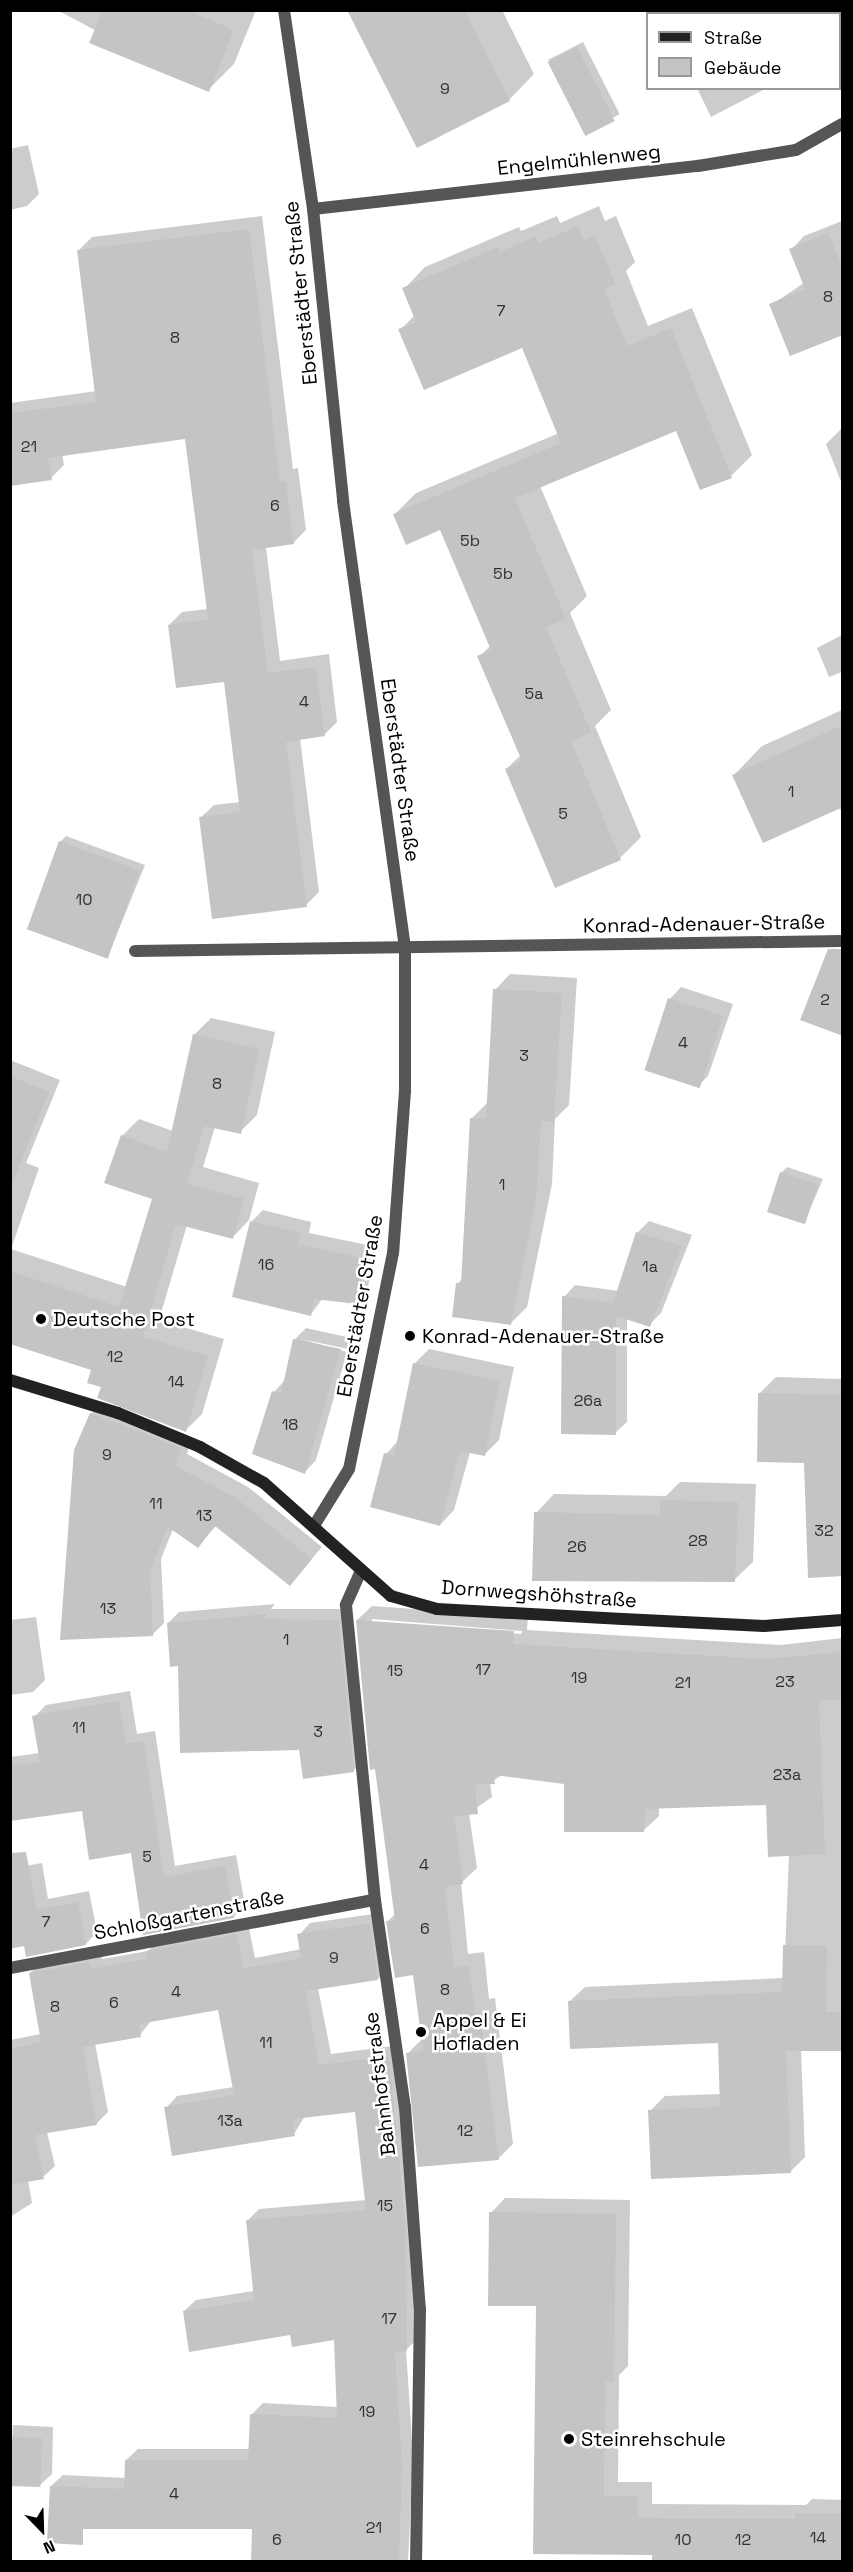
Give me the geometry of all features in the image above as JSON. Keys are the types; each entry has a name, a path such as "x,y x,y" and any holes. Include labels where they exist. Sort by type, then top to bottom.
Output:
{"street":[{"name":"Eberstädter Straße","path":"284,10 313,209 343,501 405,948 405,1091 393,1253 349,1469 315,1524"},
{"name":"Engelmühlenweg","path":"313,209 560,182 796,150 843,124"},
{"name":"Konrad-Adenauer-Straße","path":"135,951 843,941"},
{"name":"Dornwegshöhstraße","path":"10,1380 118,1413 200,1447 264,1483 315,1524 360,1573 391,1596 437,1609 764,1626 843,1620"},
{"name":"Bahnhofstraße","path":"360,1573 346,1605 375,1900 405,2107 420,2309 416,2562"},
{"name":"Schloßgartenstraße","path":"10,1968 375,1900"}],"building":[{"path":"103,10 187,10 234,30 209,92 89,43"},
{"path":"347,10 464,10 510,101 417,148"},
{"path":"577,47 615,121 585,136 548,62"},
{"path":"578,226 584,241 595,236 615,284 604,289 627,346 671,328 732,478 700,490 676,431 515,498 566,619 546,627 591,732 571,741 621,860 555,888 505,769 522,761 477,656 491,650 440,530 406,545 393,514 561,443 522,348 424,390 398,329 416,322 402,288 498,247 500,252 536,236 539,243"},
{"path":"249,229 280,481 286,481 294,544 252,550 268,673 316,667 325,736 286,742 307,907 212,919 199,817 240,812 224,682 176,688 168,625 208,619 185,439 48,458 52,480 10,486 10,413 96,402 77,250"},
{"path":"828,233 843,268 843,335 790,356 769,304 805,289 789,249"},
{"path":"843,725 843,807 763,843 732,775"},
{"path":"59,841 140,870 108,959 27,929"},
{"path":"828,949 843,949 843,1036 800,1020"},
{"path":"493,989 562,993 554,1122 541,1121 536,1201 511,1325 452,1317 456,1283 461,1283 470,1118 486,1118"},
{"path":"668,998 723,1016 700,1088 645,1070"},
{"path":"193,1034 259,1049 241,1134 204,1126 187,1184 244,1199 233,1239 176,1224 143,1337 208,1356 186,1432 97,1398 101,1387 87,1383 91,1370 10,1344 10,1271 119,1307 152,1199 104,1183 121,1135 167,1152"},
{"path":"10,1076 49,1092 12,1184 10,1184"},
{"path":"780,1172 818,1184 805,1224 767,1212"},
{"path":"250,1221 301,1233 298,1244 366,1259 356,1304 314,1299 311,1316 232,1297"},
{"path":"636,1232 682,1246 650,1327 616,1316 616,1435 561,1434 562,1296 613,1303"},
{"path":"293,1339 341,1349 305,1474 252,1454 272,1391 281,1394"},
{"path":"413,1363 500,1381 485,1456 460,1451 440,1526 370,1507 384,1453 394,1456"},
{"path":"758,1393 843,1395 843,1576 808,1578 804,1463 757,1462"},
{"path":"90,1413 181,1448 176,1466 236,1498 312,1559 290,1586 215,1526 198,1548 168,1527 150,1571 153,1636 60,1640 74,1450"},
{"path":"660,1500 738,1502 735,1582 532,1581 534,1512 660,1515"},
{"path":"267,1614 263,1619 339,1620 354,1772 303,1779 299,1750 180,1753 178,1666 170,1667 167,1623"},
{"path":"356,1620 514,1631 513,1644 766,1659 843,1652 843,1700 819,1700 825,1854 768,1857 766,1805 645,1809 644,1832 564,1832 564,1784 494,1775 495,1784 475,1785 478,1814 454,1816 463,1884 445,1887 454,1968 469,1966 475,2013 480,2012 499,2160 418,2167 406,2053 423,2051 413,1975 395,1978 386,1921 395,1920 375,1769 370,1770"},
{"path":"119,1701 126,1744 144,1741 164,1877 225,1866 234,1918 143,1935 131,1853 89,1860 82,1811 10,1821 10,1766 40,1762 32,1716"},
{"path":"26,1852 37,1910 78,1902 86,1945 26,1957 24,1946 10,1949 10,1853"},
{"path":"370,1923 378,1980 306,1991 319,2065 389,2056 406,2232 407,2351 395,2352 402,2467 399,2562 251,2562 252,2529 83,2529 83,2545 47,2543 50,2486 124,2489 125,2460 248,2460 250,2414 337,2418 334,2340 292,2347 290,2335 189,2352 183,2311 254,2300 246,2220 366,2210 355,2112 293,2119 295,2136 172,2156 164,2107 234,2095 218,2010 139,2024 141,2037 83,2047 97,2125 35,2135 44,2179 10,2185 10,2049 41,2042 29,1973 90,1962 91,1969 147,1959 146,1951 237,1934 243,1968 301,1958 297,1934"},
{"path":"783,1945 827,1946 826,2012 843,2012 843,2051 786,2051 791,2173 651,2179 648,2110 720,2107 718,2043 570,2049 568,2001 782,1992"},
{"name":"Steinrehschule","path":"489,2212 616,2214 614,2382 605,2382 604,2496 638,2496 638,2518 795,2519 795,2513 842,2514 841,2562 652,2562 652,2555 533,2554 536,2306 488,2306"},
{"path":"10,2437 42,2438 40,2487 10,2486"}],"place":[{"name":"Deutsche Post","path":"41,1319"},
{"name":"Konrad-Adenauer-Straße","path":"410,1336"},
{"name":"Appel & Ei Hofladen","path":"421,2032"},
{"name":"Steinrehschule","path":"569,2439"}]}
